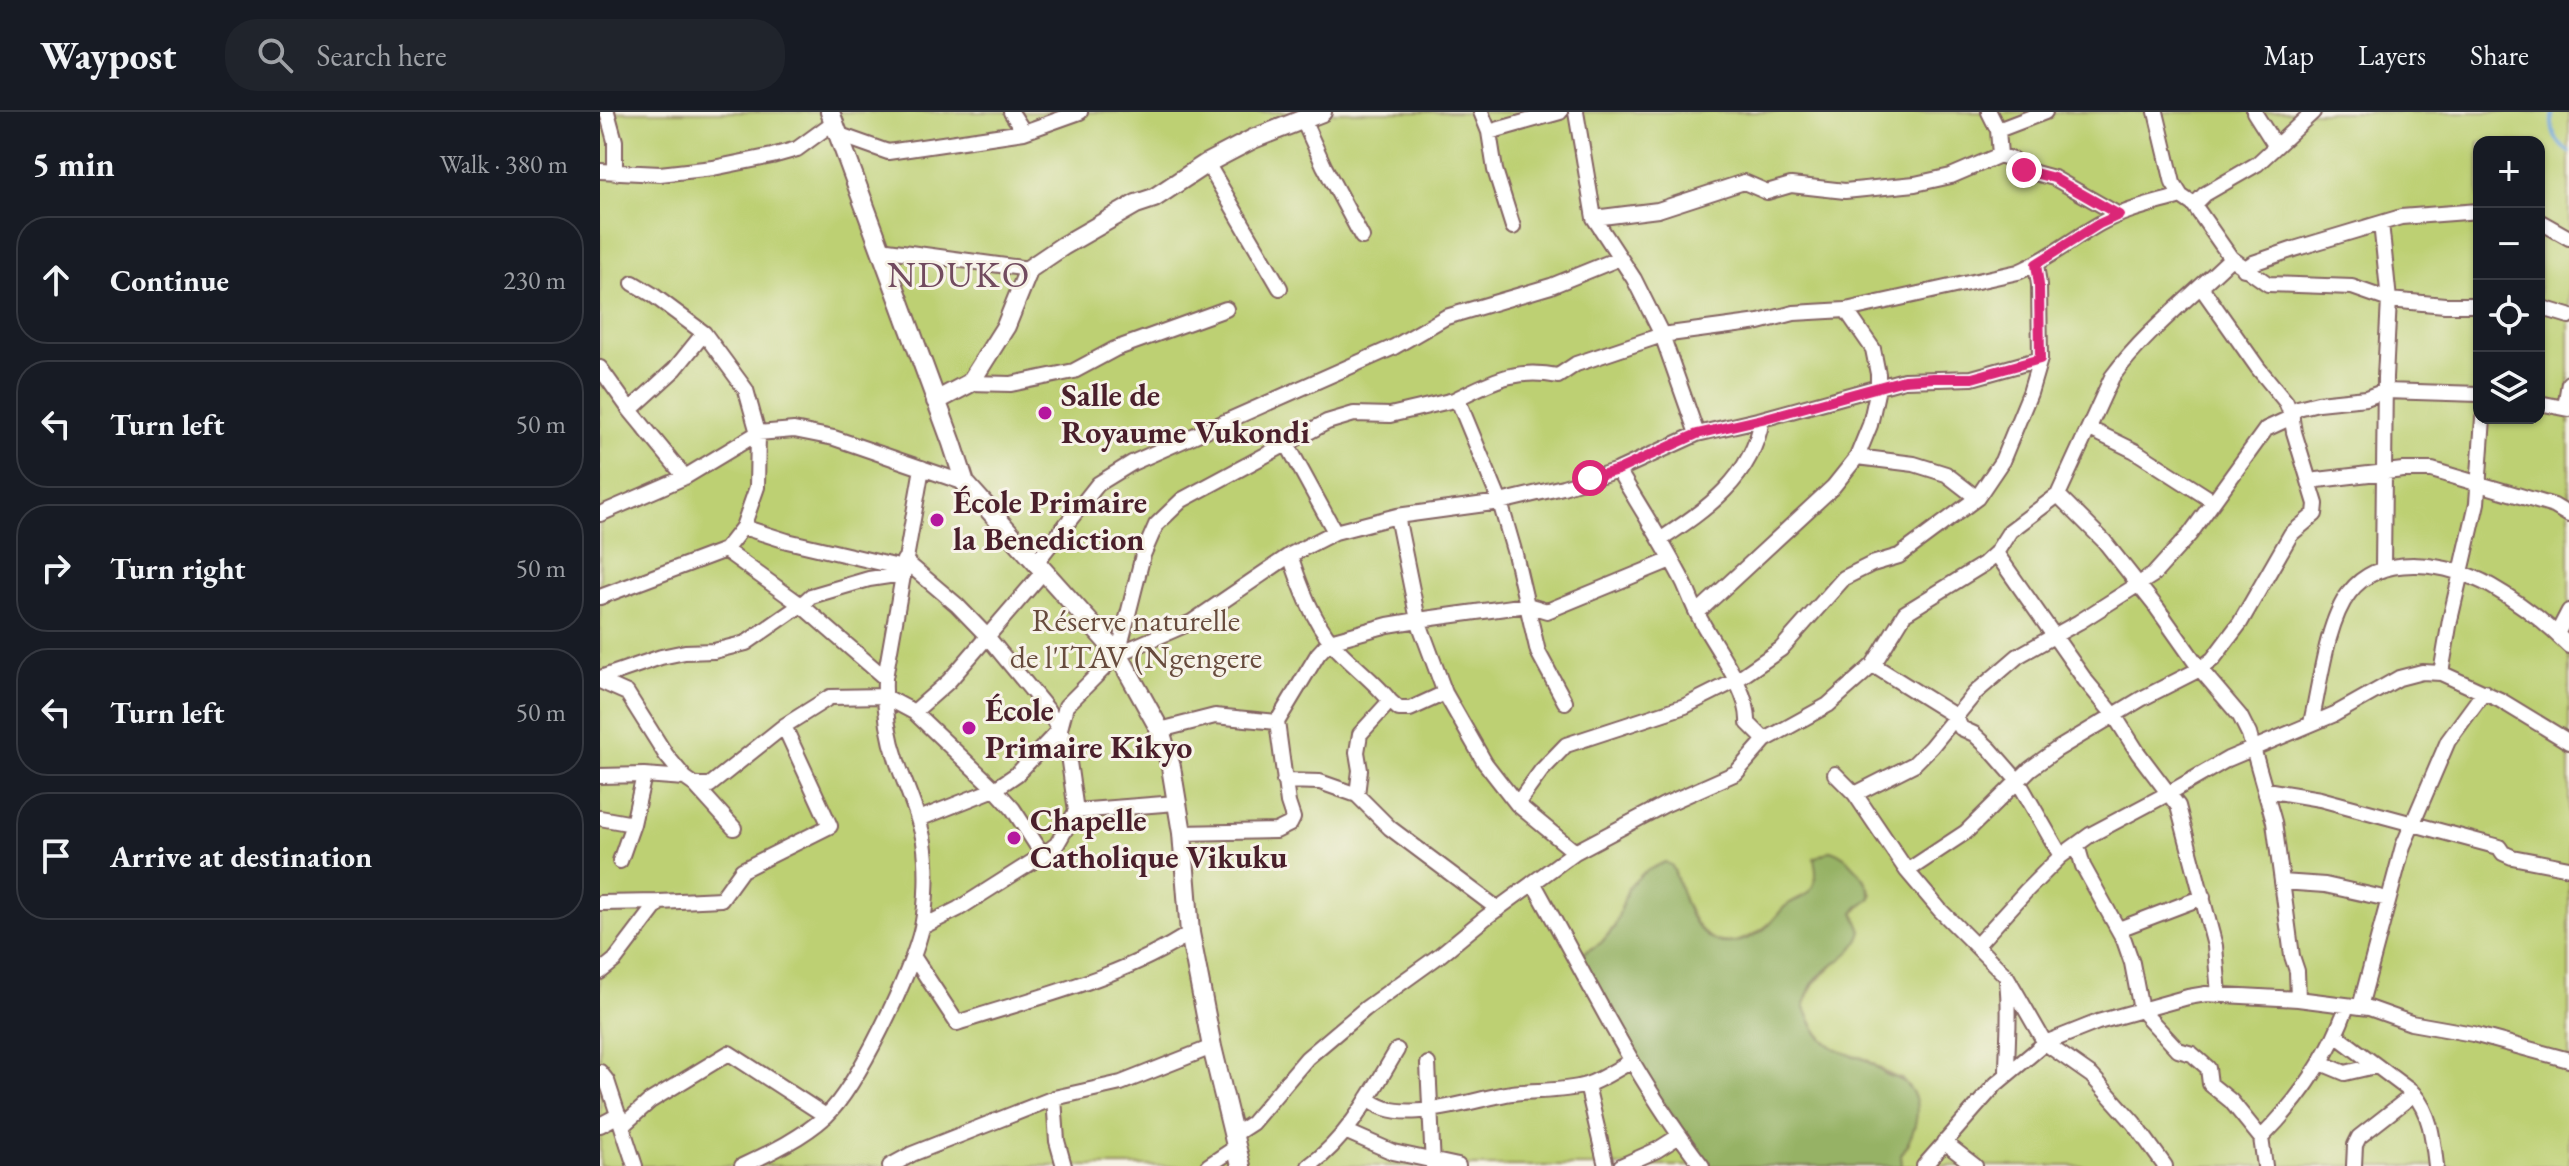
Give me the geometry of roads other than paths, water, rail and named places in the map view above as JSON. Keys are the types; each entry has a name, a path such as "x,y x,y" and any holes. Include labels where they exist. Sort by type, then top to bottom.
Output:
{"street":[{"path":"607,112 615,141 608,172 660,174 713,168 772,156 797,149 835,123"},
{"path":"1011,112 1024,132"},
{"path":"835,123 888,152 1024,132 1080,112"},
{"path":"970,383 1006,326 1029,269 1136,204 1154,198 1207,163 1253,139 1322,112"},
{"path":"1481,112 1513,227"},
{"path":"1489,132 1560,112"},
{"path":"1576,112 1594,218 1634,279 1662,335 1697,434"},
{"path":"1989,112 1998,130 2000,155"},
{"path":"1998,130 2045,112"},
{"path":"2156,112 2173,183 2181,196 2194,205 2231,258 2268,284 2352,287 2389,300 2473,305"},
{"path":"2254,112 2275,145"},
{"path":"2194,205 2205,194 2257,164 2313,112"},
{"path":"1303,120 1362,237"},
{"path":"835,123 965,483 1118,654 1160,730 1171,767 1182,833 1190,933 1212,1047 1241,1166"},
{"path":"1594,218 1658,210 1744,182 1767,192 1791,185 1845,191 1915,184 1951,176 2000,155 2013,160 2024,170 2054,178 2119,215"},
{"path":"1207,163 1280,288"},
{"path":"1118,654 1143,555 1156,525 1182,500 1327,422 1354,414 1390,415 1454,400 1502,376 1538,372 1558,376 1576,364 1662,335 1759,322 1794,313 1846,310 2018,272 2099,224 2181,196"},
{"path":"2244,269 2294,249 2381,223 2417,214 2473,211"},
{"path":"2381,223 2389,300 2383,568"},
{"path":"2545,224 2569,238"},
{"path":"880,249 1029,269"},
{"path":"914,712 949,681 1039,568 1098,484 1132,463 1394,347 1446,317 1551,286 1620,258"},
{"path":"1208,1166 1252,1123 1307,1058 1365,1009 1498,909 1575,852 1664,805 1736,773 1765,740 1828,705 1873,665 1905,613 1984,564 1996,553 2010,531 2058,495 2090,429 2103,393 2121,365 2231,258"},
{"path":"1517,804 1541,771 1566,745 1685,706 1735,681 1781,649 1844,578 1872,564 1899,556 1977,498 2002,461 2030,393 2040,359 2036,264"},
{"path":"600,597 725,550 743,527 757,487 758,433 746,390 704,333 633,283"},
{"path":"1907,871 1966,832 2018,781 2056,750 2213,659 2228,641 2291,534 2315,514 2316,504 2286,402 2201,287"},
{"path":"936,401 970,383 1011,384 1074,371 1115,349 1226,309"},
{"path":"2545,309 2569,316"},
{"path":"1697,613 1833,487 1857,457 1870,425 1878,388 1873,349 1846,310"},
{"path":"630,410 675,369 704,333"},
{"path":"919,819 995,789 1017,774 1060,729 1066,706 1118,654 1192,622 1290,555 1335,532 1397,516 1500,502 1563,487 1618,470 1697,434 1904,380 1972,378 2040,359"},
{"path":"600,368 685,477"},
{"path":"2545,404 2567,408 2569,383"},
{"path":"1855,794 1914,764 1955,716 2018,656 2153,575 2173,555 2266,429 2292,416 2298,408 2366,398 2385,391 2473,394"},
{"path":"1454,400 1460,405 1500,502 1538,652 1565,702"},
{"path":"1660,540 1702,513 1738,475 1758,442 1762,419"},
{"path":"2441,673 2477,503 2483,424"},
{"path":"2090,429 2135,451 2213,501"},
{"path":"600,514 685,477 758,433 794,430 834,438 965,483"},
{"path":"1287,444 1335,532"},
{"path":"1857,457 1914,464 1946,474 1977,498"},
{"path":"742,1166 806,1131 826,1116 846,1092 913,956 922,927 925,845 919,819 896,760 884,696 922,468"},
{"path":"1618,470 1660,540 1735,681 1748,710 1748,723 1765,740"},
{"path":"2309,481 2432,470 2554,506 2569,515"},
{"path":"2058,495 2091,525 2157,608 2200,669 2240,716 2253,747 2274,822 2292,956 2297,971 2298,999"},
{"path":"1397,516 1418,620 1445,693 1485,763 1517,804 1575,852"},
{"path":"743,527 787,541 903,568 957,605 986,635 1047,709 1066,741 1076,811 1057,844 970,902 922,927"},
{"path":"725,550 801,605 885,678"},
{"path":"1996,553 2178,806 2215,946 2219,995"},
{"path":"1290,555 1305,594 1330,641 1390,701 1399,709 1410,709 1445,693"},
{"path":"1182,833 1276,831 1290,824 1293,818 1284,781 1277,722 1318,654 1330,641 1418,620 1527,605 1547,611 1671,560"},
{"path":"2311,723 2332,626 2342,604 2362,580 2383,568 2431,566 2490,585 2569,646"},
{"path":"600,680 661,657 714,651 746,643 811,596 903,568"},
{"path":"2557,634 2569,611"},
{"path":"1873,665 1955,716 1961,728 1974,734 1990,749 2018,781 2061,856"},
{"path":"1977,945 2061,856 2090,835 2253,747 2335,714 2399,678 2422,672 2441,673 2484,692 2569,742"},
{"path":"600,680 627,693 666,755 734,828"},
{"path":"2261,1138 2302,1093 2354,1006 2412,823 2448,741 2484,692"},
{"path":"600,776 644,775 710,785 784,726 830,697 884,696 914,712 995,789 1013,809 1043,855"},
{"path":"1357,795 1360,734 1390,701"},
{"path":"1160,730 1215,716 1277,722"},
{"path":"600,903 721,899 742,870 830,826 784,726"},
{"path":"1835,774 1855,794 1907,871 1940,910 2007,977 2045,1043 2092,1076 2134,1123 2165,1166"},
{"path":"620,861 633,824 644,775"},
{"path":"1284,781 1320,782 1357,795 1390,828 1498,909"},
{"path":"2266,790 2320,799 2499,847 2512,857 2569,868"},
{"path":"1076,811 1176,803"},
{"path":"600,818 633,824"},
{"path":"2077,845 2083,866 2119,929 2132,963 2141,1010 2178,1050 2192,1054 2208,1068 2210,1084 2231,1101 2261,1138 2265,1166"},
{"path":"2282,882 2325,885 2388,899"},
{"path":"1534,884 1630,1062 1702,1166"},
{"path":"2119,929 2203,897"},
{"path":"600,972 615,960 659,902"},
{"path":"913,956 957,1023 1098,978 1161,952 1190,933"},
{"path":"2007,977 2010,1002 2007,1074"},
{"path":"1924,1166 2007,1074 2045,1043 2098,1022 2188,997 2219,995 2298,999 2354,1006 2411,1023 2473,1034 2569,1060"},
{"path":"2337,1036 2414,1094 2426,1112 2436,1166"},
{"path":"890,1166 912,1154 1054,1098 1121,1083 1212,1047"},
{"path":"1309,1166 1333,1147 1397,1050"},
{"path":"600,1125 621,1121 729,1053 826,1116"},
{"path":"1368,1098 1376,1106 1430,1110 1511,1093 1587,1085 1630,1062"},
{"path":"2321,1063 2345,1073 2375,1066"},
{"path":"1428,1064 1433,1163"},
{"path":"600,1072 607,1081 635,1166"},
{"path":"1587,1085 1606,1166"},
{"path":"2354,1166 2356,1141 2414,1094"},
{"path":"1054,1098 1057,1141 1064,1166"},
{"path":"1345,1131 1393,1152 1458,1166"},
{"path":"1621,1166 1679,1136"},
{"path":"1944,1142 1975,1166"}],"waterway":[{"path":"2553,112 2555,135 2569,152"}],"place":[{"name":"Salle de Royaume Vukondi","path":"1045,413"},
{"name":"École Primaire la Benediction","path":"937,520"},
{"name":"École Primaire Kikyo","path":"969,728"},
{"name":"Chapelle Catholique Vikuku","path":"1014,838"}],"district":[{"name":"NDUKO","path":"959,274"}],"park label":[{"name":"Réserve naturelle de l'ITAV (Ngengere","path":"1136,638"}]}
